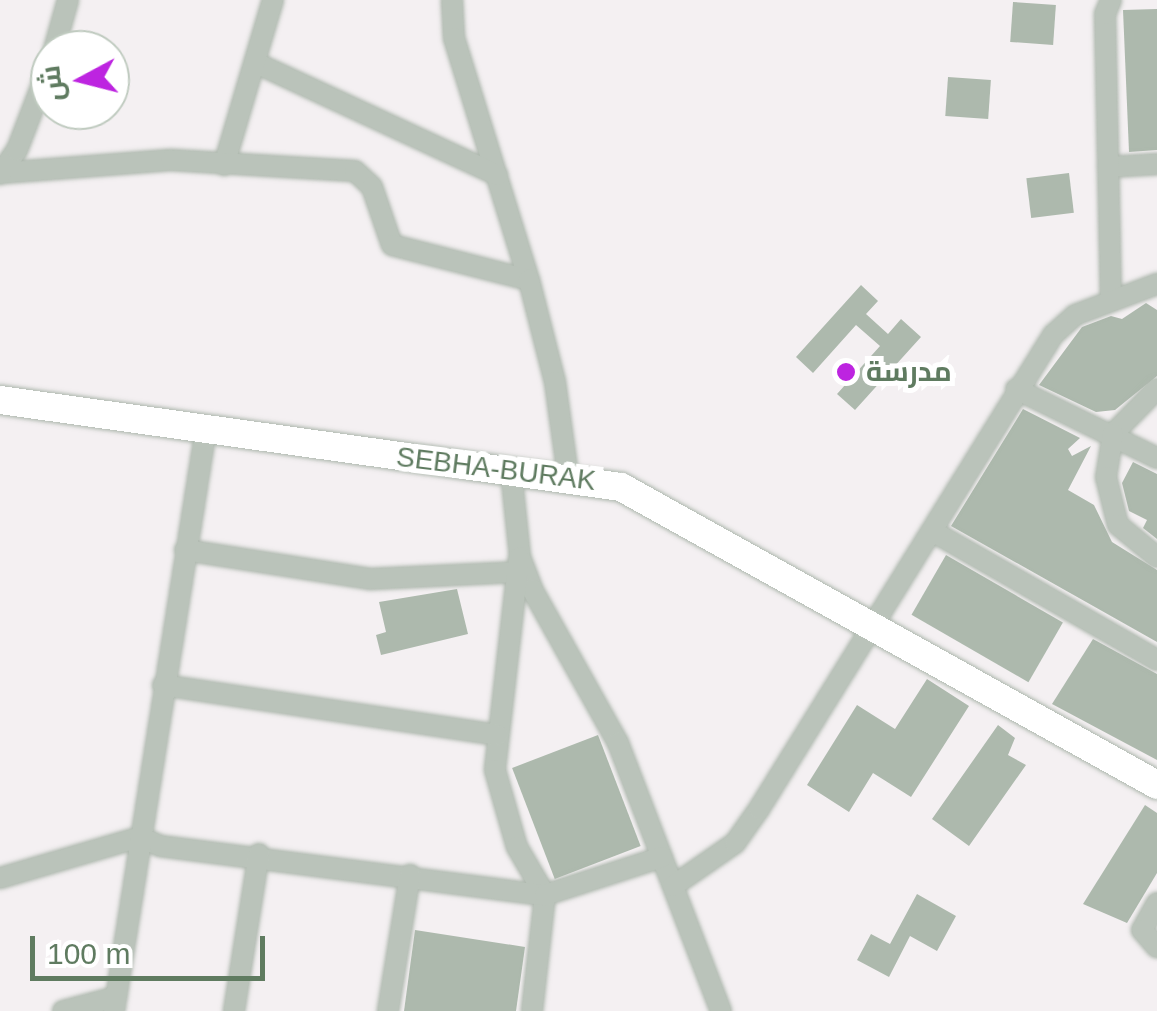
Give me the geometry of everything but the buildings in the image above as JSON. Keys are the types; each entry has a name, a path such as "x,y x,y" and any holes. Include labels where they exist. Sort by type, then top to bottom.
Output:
{"main road":[{"name":"SEBHA-BURAK","path":"0,400 568,476 621,487 657,503 872,628 1157,785"}],"street":[{"path":"60,30 68,0"},
{"path":"224,165 273,0"},
{"path":"452,0 454,38 529,280 555,382 568,476"},
{"path":"1111,0 1104,14 1111,301"},
{"path":"256,63 497,176"},
{"path":"0,173 17,150 30,116"},
{"path":"0,173 152,160 355,171 372,187 392,245 529,280"},
{"path":"1108,166 1157,164"},
{"path":"673,886 734,843 872,628 1016,389 1063,324 1111,301 1153,290"},
{"path":"1016,389 1157,458"},
{"path":"1157,389 1113,434 1106,477 1111,511 1130,541 1157,557"},
{"path":"63,1011 115,1004 206,429"},
{"path":"511,471 518,564 497,735 501,803 517,848 546,895 532,1011"},
{"path":"932,531 1157,660"},
{"path":"184,550 370,579 518,564"},
{"path":"518,564 612,729 721,1011"},
{"path":"163,684 497,735"},
{"path":"0,878 140,837 160,846 260,854 546,895 662,857"},
{"path":"234,1011 260,854"},
{"path":"388,1011 410,875"},
{"path":"1157,903 1142,930 1157,947"}],"place":[{"name":"مدرسة","path":"846,372"}]}
